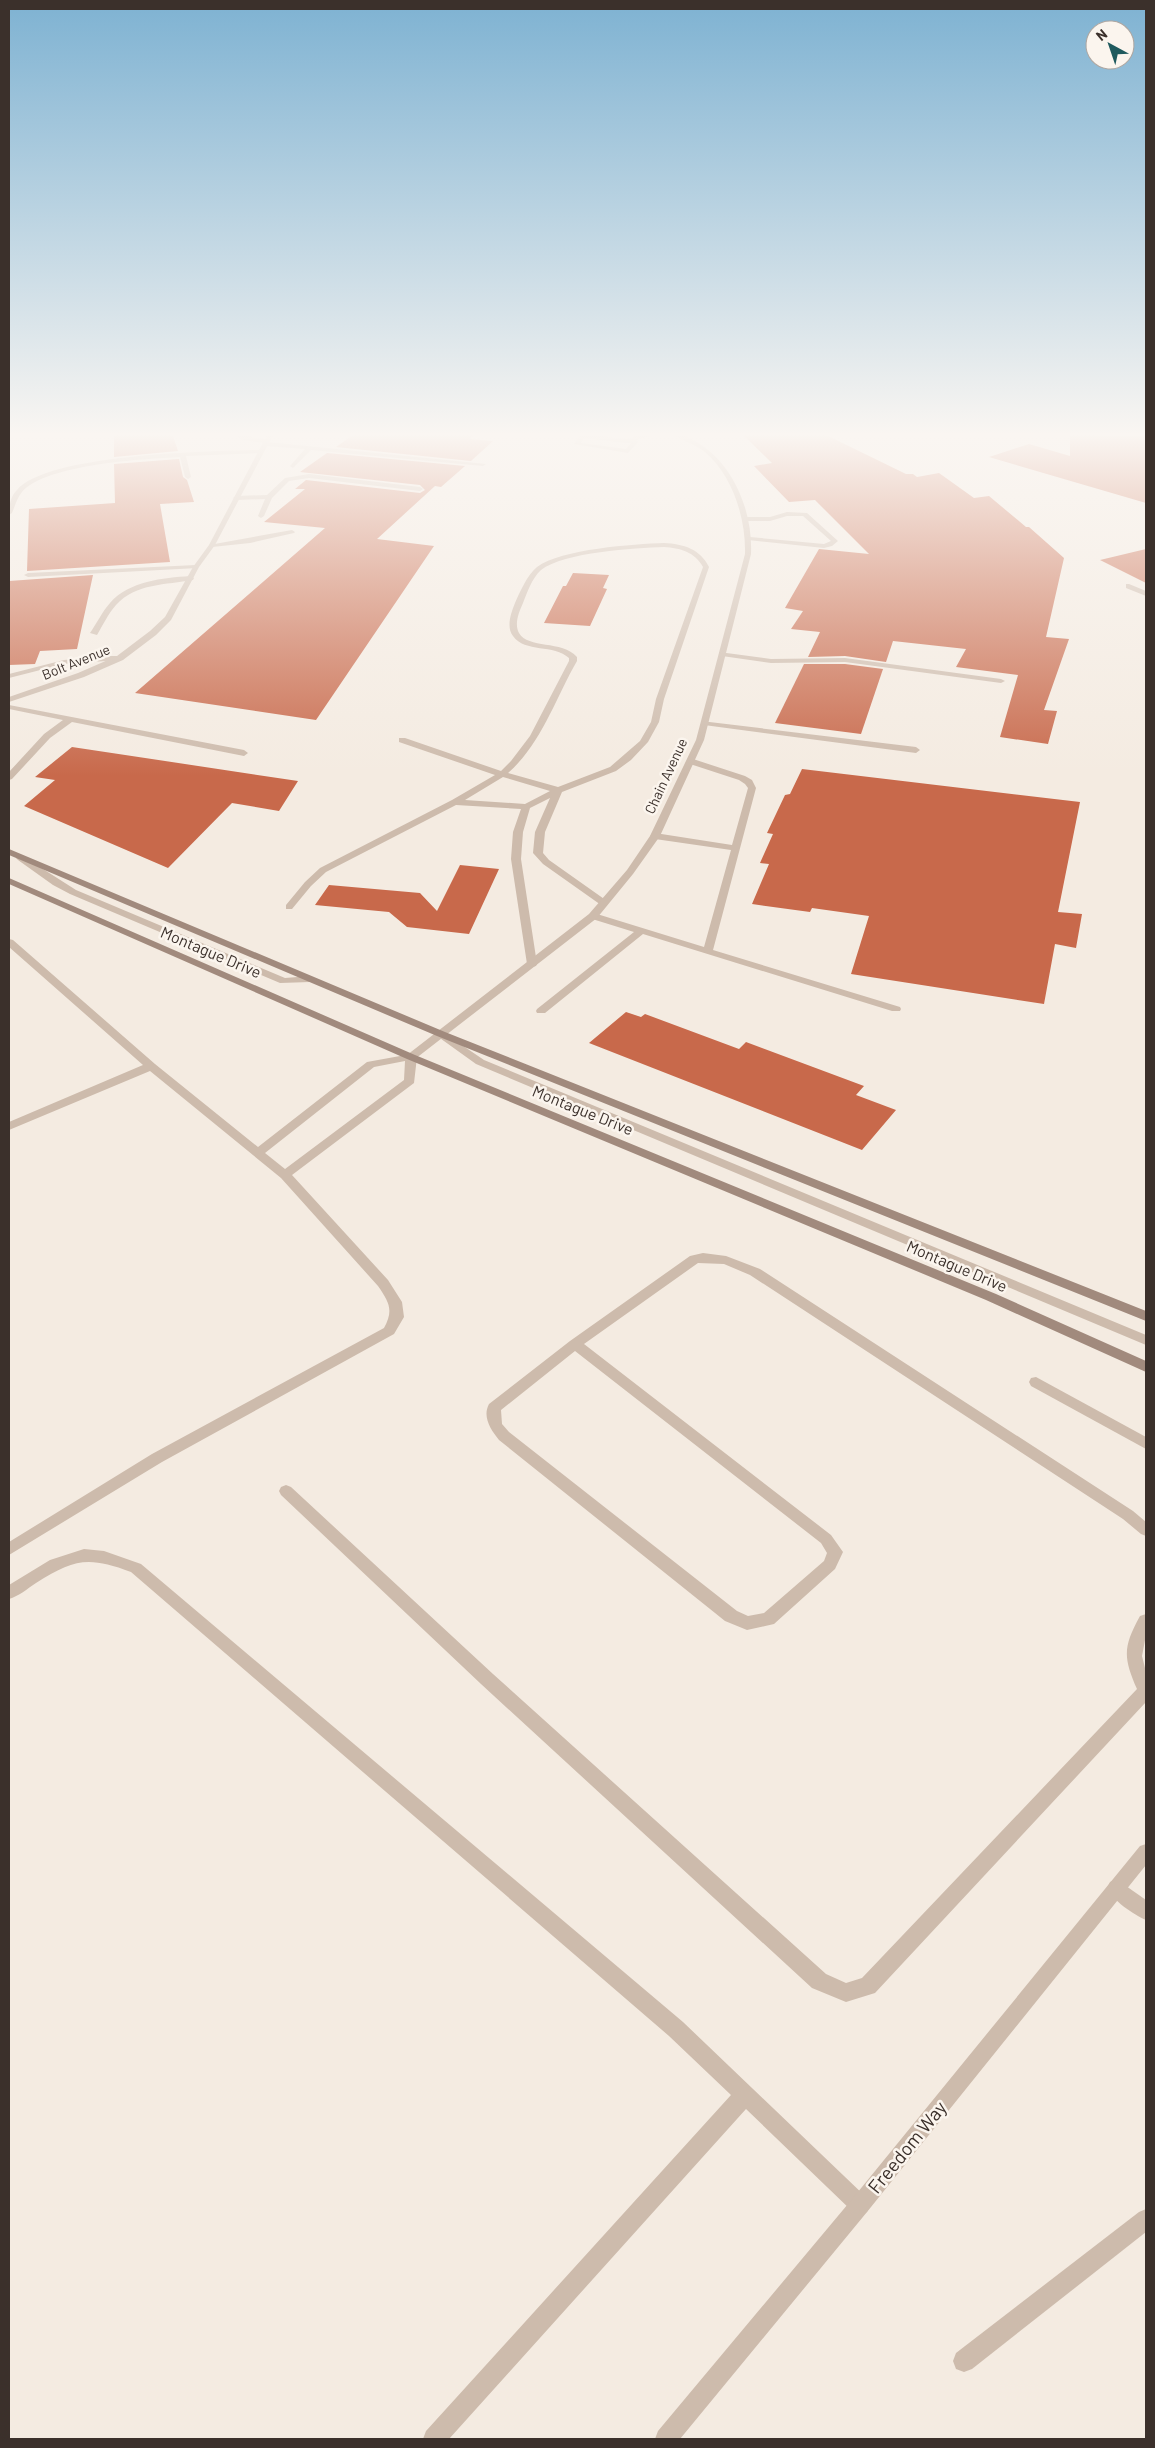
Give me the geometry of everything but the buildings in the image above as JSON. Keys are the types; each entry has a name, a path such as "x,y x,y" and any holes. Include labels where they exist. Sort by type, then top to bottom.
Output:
{"main road":[{"path":"9,852 21,858"},
{"name":"Montague Drive","path":"9,881 411,1057 982,1294 1146,1367"},
{"name":"Montague Drive","path":"310,979 441,1034 1146,1316"}],"street":[{"name":"Bolt Avenue","path":"9,700 80,675 120,658 154,633 168,618 196,567 210,547"},
{"path":"289,907 308,884 323,870 455,802 502,774 527,746 573,661 573,657 567,651 520,640 513,626 519,603 540,569 557,560 581,554 642,547"},
{"path":"455,802 526,806 558,790 613,769 628,758 644,742 655,722 660,699 706,567 702,558 679,547"},
{"name":"Chain Avenue","path":"411,1057 592,916 630,872 655,836 700,740 749,547"},
{"path":"28,575 196,567"},
{"path":"94,633 114,603 126,593 170,580 190,578"},
{"path":"1128,586 1146,594"},
{"path":"722,654 771,661 845,660 1001,681"},
{"path":"9,676 65,661 87,658 120,658"},
{"path":"9,707 244,753"},
{"path":"9,777 47,736 70,719"},
{"path":"704,723 916,750"},
{"path":"402,740 502,774 558,790"},
{"path":"690,761 717,768 749,782 752,788 708,951"},
{"path":"558,790 540,832 538,853 546,862 604,903"},
{"path":"526,806 520,822 515,846 532,964"},
{"path":"655,836 736,848"},
{"path":"21,858 56,883 73,892 284,981 310,979"},
{"path":"592,916 896,1009"},
{"path":"541,1011 642,930"},
{"path":"9,942 151,1066 285,1175 383,1283 395,1302 397,1317 389,1330 158,1458 9,1549"},
{"path":"441,1034 480,1062 1146,1340"},
{"path":"257,1153 372,1064 411,1057 410,1081 285,1175"},
{"path":"9,1126 151,1066"},
{"path":"575,1344 826,1539 835,1552 830,1565 768,1619 747,1623 731,1616 504,1436 497,1427 493,1417 494,1408 575,1344 695,1259 708,1256 723,1258 755,1272 1120,1510 1146,1530"},
{"path":"1036,1382 1146,1444"},
{"path":"286,1491 487,1679 819,1982 846,1993 868,1986 1146,1691 1132,1655 1138,1634 1146,1621"},
{"path":"9,1593 50,1567 83,1554 106,1557 136,1568 676,2029 860,2205"},
{"name":"Freedom Way","path":"666,2439 860,2205 1146,1852"},
{"path":"1116,1888 1146,1911"},
{"path":"434,2439 745,2094"},
{"path":"964,2361 1146,2219"}]}
